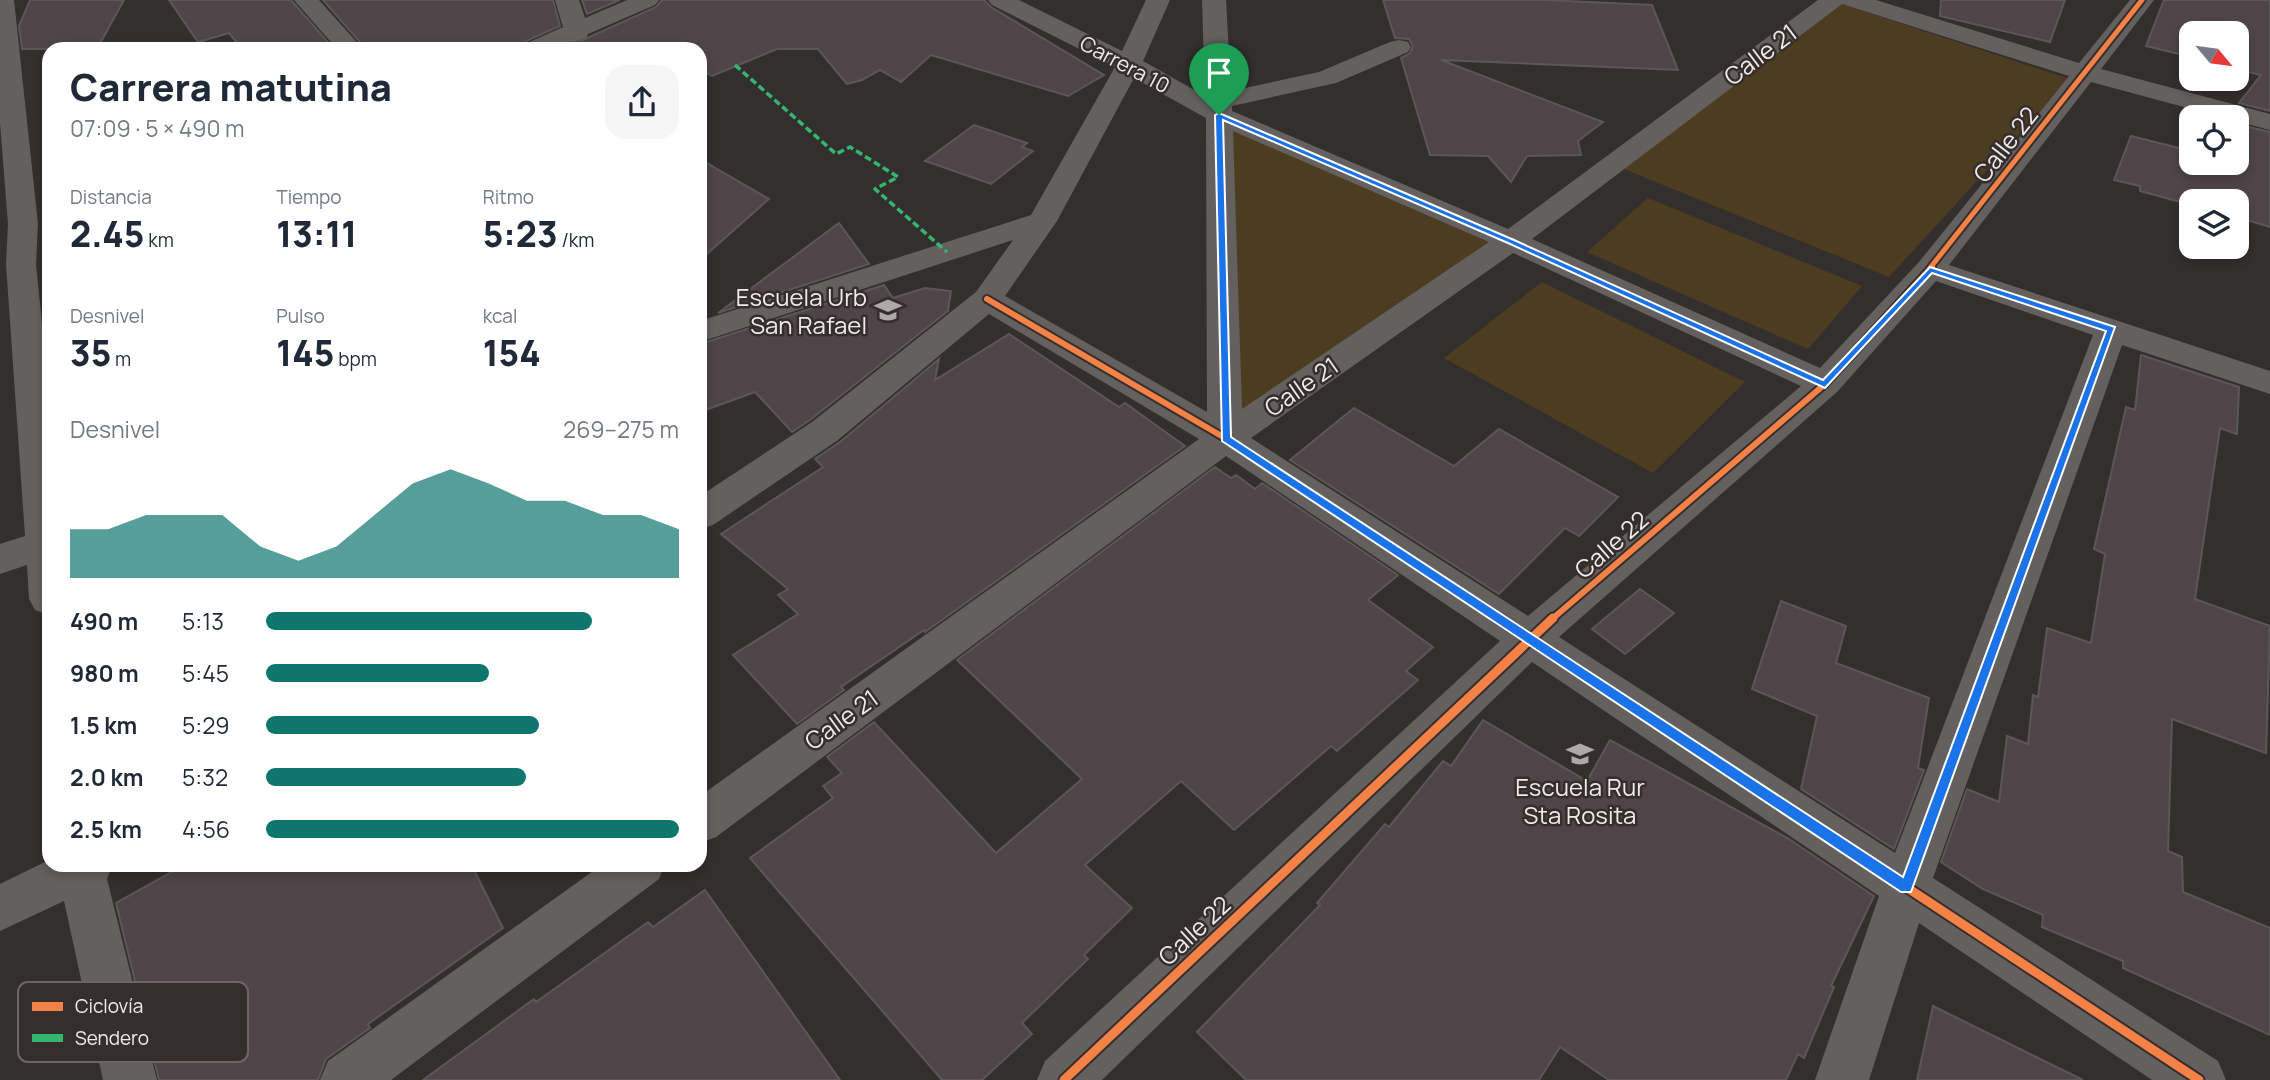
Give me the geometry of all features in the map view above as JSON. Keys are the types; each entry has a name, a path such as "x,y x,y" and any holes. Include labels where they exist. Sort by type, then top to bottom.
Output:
{"street":[{"path":"2,0 24,223 20,264 42,501"},
{"path":"306,0 345,42"},
{"path":"567,0 577,33"},
{"path":"553,42 647,0"},
{"name":"Carrera 10","path":"1000,0 1219,108 1825,384"},
{"path":"707,510 825,431 988,299 1042,221 1129,64 1158,0"},
{"path":"1214,0 1219,108 1225,438"},
{"name":"Calle 21","path":"707,817 1225,438 1511,242 1833,0"},
{"path":"1850,0 2085,73 2270,122"},
{"name":"Calle 22","path":"1064,1080 1529,639 1825,384 1930,269 2142,0"},
{"path":"1219,108 1327,78 1399,47"},
{"path":"707,330 1042,221"},
{"path":"1930,269 2270,383"},
{"path":"988,299 1225,438 2199,1080"},
{"path":"1842,1080 1906,887 2111,330"},
{"path":"0,559 42,545"},
{"path":"0,908 71,872"},
{"path":"84,872 108,982"},
{"path":"347,1080 631,872"},
{"path":"126,1062 130,1080"}],"shaded area":[{"path":"1839,3 2070,79 1889,277 1624,169"},
{"path":"1228,126 1494,241 1239,417"},
{"path":"1648,198 1862,286 1808,349 1587,252"},
{"path":"1542,282 1745,382 1653,473 1444,358"}],"building":[{"path":"30,0 124,0 101,42 42,42 42,49 22,49 19,26"},
{"path":"169,0 291,0 328,42 236,42 229,33 198,42"},
{"path":"323,0 553,0 560,26 524,42 360,42"},
{"path":"582,0 620,0 587,14"},
{"path":"662,0 984,0 991,7 1104,75 1068,96 931,55 901,82 880,70 862,80 847,84 818,49 777,49 712,76 707,73 707,42 578,42 656,7"},
{"path":"1383,0 1546,0 1652,5 1678,70 1441,60 1603,122 1578,141 1581,155 1527,156 1511,182 1488,156 1430,155 1401,58 1410,53 1413,46 1409,39 1395,38"},
{"path":"1941,0 2065,0 2050,42 1940,16"},
{"path":"2164,0 2270,0 2270,111 2239,103 2261,75 2249,72 2249,21 2179,21 2179,54 2146,46"},
{"path":"974,125 1027,143 1022,147 1033,151 991,184 925,161"},
{"path":"2249,127 2270,132 2270,227 2249,221 2249,189 2179,189 2179,202 2140,191 2140,186 2114,180 2131,136 2179,148 2179,175 2249,175"},
{"path":"707,163 769,199 707,254"},
{"path":"839,223 869,264 718,313"},
{"path":"884,285 893,298 925,288 951,291 948,311 792,432 755,392 707,409 707,342"},
{"path":"1009,334 1119,407 1125,403 1185,446 925,632 924,630 841,687 844,690 797,724 733,655 798,614 778,595 788,589 721,534 823,467 815,459 840,442 939,359 935,380"},
{"path":"2141,355 2239,387 2237,434 2220,428 2195,599 2270,626 2266,753 2172,719 2168,851 2182,857 2183,892 2270,928 2270,1035 2123,968 2123,961 2042,927 2043,915 1983,889 1941,862 1967,789 1999,802 2007,736 2028,744 2033,695 2038,697 2047,628 2091,643 2105,554 2094,549 2126,407 2135,410"},
{"path":"1354,408 1454,466 1499,429 1618,497 1579,536 1565,528 1499,594 1290,460"},
{"path":"1215,467 1231,478 1236,475 1255,489 1262,483 1398,575 1368,600 1433,647 1406,671 1418,680 1337,751 1331,746 1234,830 1181,781 1085,865 1132,908 1084,955 1088,959 1022,1023 1032,1034 982,1080 942,1080 750,858 833,798 823,786 842,773 827,757 874,722 996,853 1082,779 957,660"},
{"path":"1640,589 1674,613 1625,654 1592,629"},
{"path":"1781,601 1846,626 1836,663 1929,698 1918,768 1924,770 1894,849 1801,789 1817,716 1752,689"},
{"path":"1483,720 1587,781 1610,740 1789,839 1874,896 1831,986 1834,987 1804,1058 1798,1054 1786,1080 1609,1080 1560,1047 1539,1080 1246,1080 1197,1032 1320,905 1317,903 1385,824 1389,827 1443,761 1451,766"},
{"path":"172,872 475,872 503,928 368,1024 370,1028 326,1059 318,1080 159,1080 155,1062 248,1062 248,982 135,982 116,903"},
{"path":"705,890 840,1080 423,1080 534,999 536,1002 648,922 653,927"},
{"path":"1933,1006 2083,1080 1917,1080"}],"marked path":[{"path":"735,65 836,154 850,147 898,177 875,189 947,252"}],"cycle path":[{"path":"1064,1080 1529,639 1825,384 1930,269 2142,0"},
{"path":"987,299 1225,438 2199,1080"}],"place":[{"name":"Escuela Urb San Rafael","path":"888,310"},
{"name":"Escuela Rur Sta Rosita","path":"1580,754"}],"route":[{"path":"1219,115 1511,242 1825,384 1930,269 2111,330 1906,887 1225,438 1219,115"}]}
